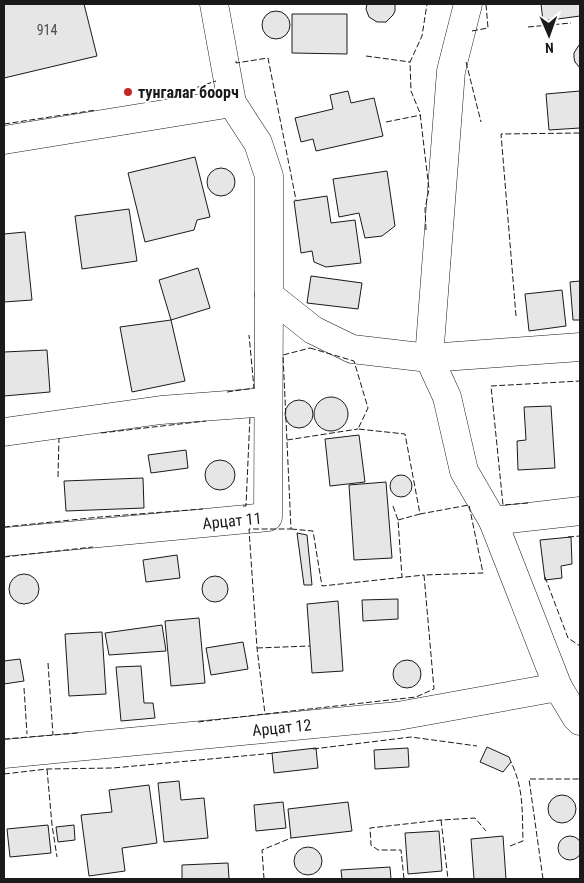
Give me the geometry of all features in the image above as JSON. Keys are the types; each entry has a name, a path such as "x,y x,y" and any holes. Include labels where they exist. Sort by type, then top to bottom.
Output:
{"street":[{"path":"4,140 232,103 214,4"},
{"path":"468,4 451,71 429,358 447,397 464,471 493,521 558,688 580,721"},
{"name":"Арцат 11","path":"4,542 268,517 269,176 258,143 232,103"},
{"path":"269,295 313,330 352,349 429,358 580,347"},
{"path":"4,432 161,410 268,402"},
{"path":"493,521 580,512"},
{"name":"Арцат 12","path":"4,754 398,716 558,688"}],"building":[{"path":"4,4 84,4 97,56 4,78"},
{"path":"367,4 395,4 395,11 386,22 377,22 369,17 366,9"},
{"path":"541,4 580,4 580,16 543,21"},
{"path":"276,11 286,15 290,25 286,35 276,39 266,35 262,25 266,15"},
{"path":"292,14 347,14 347,54 292,53"},
{"path":"579,45 580,68 574,58 574,53"},
{"path":"348,91 351,103 374,98 383,136 316,151 313,139 301,142 295,118 333,109 330,95"},
{"path":"580,91 580,128 549,130 546,94"},
{"path":"195,157 210,217 197,220 194,230 145,242 128,173"},
{"path":"221,168 231,172 235,182 231,192 221,196 211,192 207,182 211,172"},
{"path":"387,171 395,226 382,236 365,238 359,213 339,217 333,179"},
{"path":"327,196 331,223 355,220 361,263 326,267 314,262 312,251 301,253 294,201"},
{"path":"129,209 137,261 82,269 75,216"},
{"path":"25,232 32,300 4,302 4,234"},
{"path":"198,268 210,308 171,320 159,280"},
{"path":"311,276 362,283 358,309 307,303"},
{"path":"580,281 580,320 573,320 570,282"},
{"path":"562,290 566,326 529,331 525,294"},
{"path":"171,320 185,381 132,392 120,327"},
{"path":"47,350 50,392 4,396 4,352"},
{"path":"331,397 343,402 348,414 343,426 331,431 319,426 314,414 319,402"},
{"path":"299,400 309,404 313,414 309,424 299,428 289,424 285,414 289,404"},
{"path":"551,406 555,468 518,470 517,441 526,440 524,407"},
{"path":"359,435 365,482 330,486 325,439"},
{"path":"186,450 188,468 151,473 148,455"},
{"path":"220,460 226,461 234,469 234,481 226,489 220,490 214,489 206,481 205,475 206,469 214,461"},
{"path":"401,475 409,478 412,486 409,494 401,497 393,494 390,486 393,478"},
{"path":"143,478 144,508 66,511 64,481"},
{"path":"386,482 392,558 354,560 349,485"},
{"path":"297,533 307,535 312,585 304,585"},
{"path":"571,537 572,564 561,566 562,578 545,580 540,540"},
{"path":"177,555 180,578 146,582 143,560"},
{"path":"24,574 35,578 39,589 35,600 24,604 13,600 9,589 13,578"},
{"path":"215,576 224,580 228,589 224,598 215,602 206,598 202,589 206,580"},
{"path":"398,599 398,619 363,621 362,600"},
{"path":"338,601 343,671 312,673 307,604"},
{"path":"199,618 205,683 171,686 165,621"},
{"path":"162,625 166,651 109,655 105,633"},
{"path":"102,632 106,694 69,696 65,634"},
{"path":"243,642 248,669 211,675 206,648"},
{"path":"20,659 24,681 4,684 4,661"},
{"path":"407,660 417,664 421,674 417,684 407,688 397,684 393,674 397,664"},
{"path":"141,666 144,703 153,703 155,718 121,721 116,667"},
{"path":"487,747 509,757 511,762 503,772 480,762"},
{"path":"316,748 318,768 274,773 272,753"},
{"path":"408,748 409,767 375,769 374,750"},
{"path":"179,781 181,800 204,798 208,838 164,842 158,783"},
{"path":"149,785 157,843 122,848 125,871 89,876 81,815 112,812 109,790"},
{"path":"562,795 572,799 576,809 572,819 562,823 552,819 548,809 552,799"},
{"path":"283,802 286,828 256,831 254,805"},
{"path":"348,802 352,831 291,838 288,809"},
{"path":"48,825 51,853 10,857 7,829"},
{"path":"74,825 75,840 58,842 56,827"},
{"path":"439,831 442,871 408,874 405,833"},
{"path":"503,836 506,879 474,879 471,839"},
{"path":"570,836 575,837 581,843 581,853 575,859 570,860 565,859 559,853 558,848 559,843 565,837"},
{"path":"308,847 318,851 322,861 318,871 308,875 298,871 294,861 298,851"},
{"path":"228,863 229,879 182,879 182,865"},
{"path":"390,867 391,879 342,879 341,870"}],"fence":[{"path":"426,230 425,209 429,189 420,113 411,91 410,62 422,36 427,4"},
{"path":"472,31 488,28 486,4"},
{"path":"528,27 571,23"},
{"path":"366,56 410,62"},
{"path":"236,61 236,63 268,58 296,200"},
{"path":"466,62 481,122"},
{"path":"165,98 216,81"},
{"path":"4,124 96,110"},
{"path":"386,122 421,115"},
{"path":"516,316 501,134 580,133"},
{"path":"227,392 254,388 249,335"},
{"path":"310,348 354,361 368,408 358,429 405,434 420,514 469,505 483,573 424,575 434,689 416,697 265,714 257,648 249,529 291,529 283,355 310,348"},
{"path":"528,503 503,505 491,386 580,381"},
{"path":"243,506 246,506 250,416"},
{"path":"101,433 206,421"},
{"path":"287,440 358,429"},
{"path":"58,477 59,438"},
{"path":"393,506 398,520 402,577"},
{"path":"4,527 203,509"},
{"path":"398,520 420,514"},
{"path":"291,529 313,531 322,586 424,575"},
{"path":"568,537 580,536"},
{"path":"4,557 93,547"},
{"path":"545,577 568,638 580,646"},
{"path":"257,648 310,646"},
{"path":"48,663 53,735"},
{"path":"24,688 27,734"},
{"path":"198,722 265,714"},
{"path":"4,739 79,733"},
{"path":"313,749 411,737 477,746"},
{"path":"4,774 47,769 113,768 275,753"},
{"path":"510,846 523,841 520,791 511,762"},
{"path":"47,769 57,857"},
{"path":"543,879 529,779 580,779"},
{"path":"404,879 401,850 378,850 371,845 370,828 475,818 486,831"},
{"path":"441,820 448,879"},
{"path":"264,879 262,850 291,838"}],"place":[{"name":"тунгалаг боорч","path":"128,92"}]}
